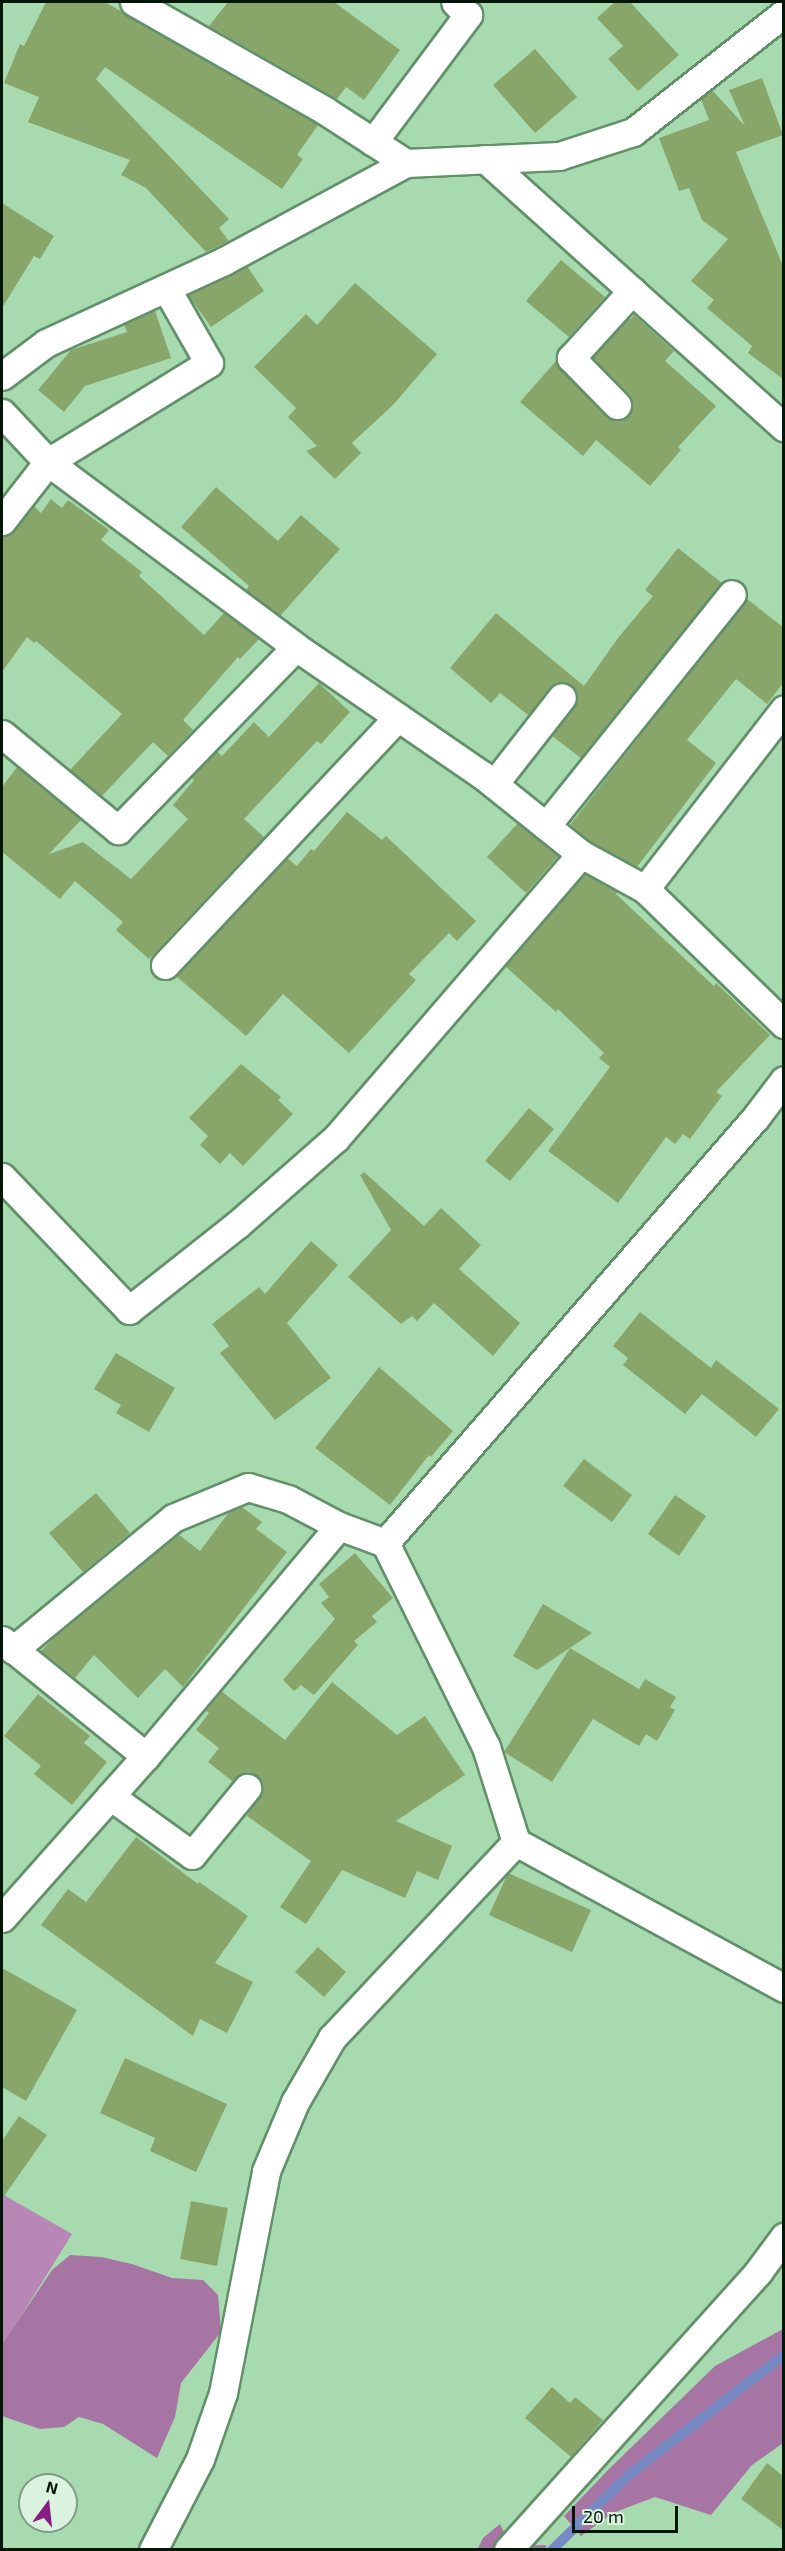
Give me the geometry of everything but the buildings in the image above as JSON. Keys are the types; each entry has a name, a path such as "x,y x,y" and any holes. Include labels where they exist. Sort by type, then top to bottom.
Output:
{"street":[{"path":"134,2 236,57 406,163"},
{"path":"373,142 468,15 455,2"},
{"path":"2,376 46,344 224,261 406,163 560,156 633,132 783,13"},
{"path":"485,159 783,428"},
{"path":"2,521 48,462 209,363 166,288"},
{"path":"617,405 572,358 632,291"},
{"path":"2,413 48,462 296,647 494,784 581,854 645,889 783,1024"},
{"path":"546,826 732,594"},
{"path":"2,734 118,830 296,647"},
{"path":"494,784 562,697"},
{"path":"645,889 783,709"},
{"path":"165,965 398,717"},
{"path":"2,1177 129,1310 238,1224 336,1138 581,854"},
{"path":"384,1544 756,1117 783,1080"},
{"path":"146,1756 7,1645 173,1518 248,1487 288,1499 339,1526 384,1544 486,1747 516,1842 783,1988"},
{"path":"2,1918 146,1756 339,1526"},
{"path":"110,1796 192,1855 247,1788"},
{"path":"153,2550 200,2459 223,2393 266,2171 295,2102 332,2038 516,1842"},
{"path":"508,2550 758,2272 783,2237"}],"shaded area":[{"path":"2,2194 72,2234 2,2347"},
{"path":"70,2255 101,2257 132,2264 172,2278 203,2280 218,2295 221,2332 181,2383 175,2417 157,2458 103,2424 79,2417 64,2427 40,2429 2,2416 2,2345 52,2270"},
{"path":"783,2329 783,2443 752,2465 711,2515 655,2497 613,2513 581,2536 564,2516 609,2469 715,2366"},
{"path":"500,2524 511,2546 546,2545 546,2549 477,2550 483,2538"}],"waterway":[{"path":"552,2550 630,2474 784,2355"}]}
